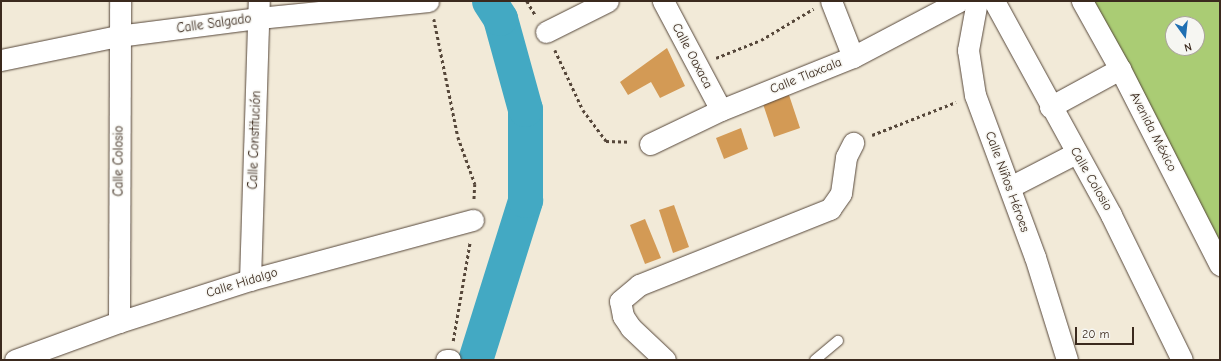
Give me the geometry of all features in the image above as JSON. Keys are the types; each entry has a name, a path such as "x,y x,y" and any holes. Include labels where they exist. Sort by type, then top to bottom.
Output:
{"street":[{"name":"Calle Colosio","path":"119,322 118,36 120,1"},
{"path":"546,32 608,1"},
{"name":"Calle Oaxaca","path":"663,1 721,110"},
{"name":"Calle Tlaxcala","path":"650,144 721,110 853,57 959,1"},
{"name":"Calle Niños Héroes","path":"977,1 968,50 975,94 1035,257 1067,360"},
{"name":"Calle Colosio","path":"994,1 1050,107 1111,215 1182,360"},
{"name":"Avenida México","path":"1082,1 1120,69 1220,265"},
{"path":"825,3 853,57"},
{"name":"Calle Salgado","path":"1,60 259,9 431,9"},
{"name":"Calle Constitución","path":"250,280 259,9"},
{"path":"1050,107 1120,69"},
{"path":"664,360 631,328 623,316 620,301 640,285 830,209 841,193 846,157 853,143"},
{"path":"1010,187 1076,153"},
{"name":"Calle Hidalgo","path":"15,360 119,322 250,280 473,220"}],"lane":[{"path":"815,360 838,341"}],"path":[{"path":"527,1 546,32 583,110 606,141 650,144"},
{"path":"698,65 761,40 825,3"},
{"path":"431,9 458,137 474,184 473,220 459,317 449,360"},
{"path":"853,143 975,94"}],"green space":[{"path":"1082,1 1220,1 1220,265"}],"building":[{"path":"667,48 685,86 660,98 651,82 628,95 620,82"},
{"path":"789,95 800,128 774,137 763,104"},
{"path":"741,128 748,149 724,159 716,138"},
{"path":"674,205 689,247 673,253 659,210"},
{"path":"645,219 661,258 645,264 630,225"}],"waterway":[{"path":"475,360 525,200 525,109 500,18 489,1"}]}
